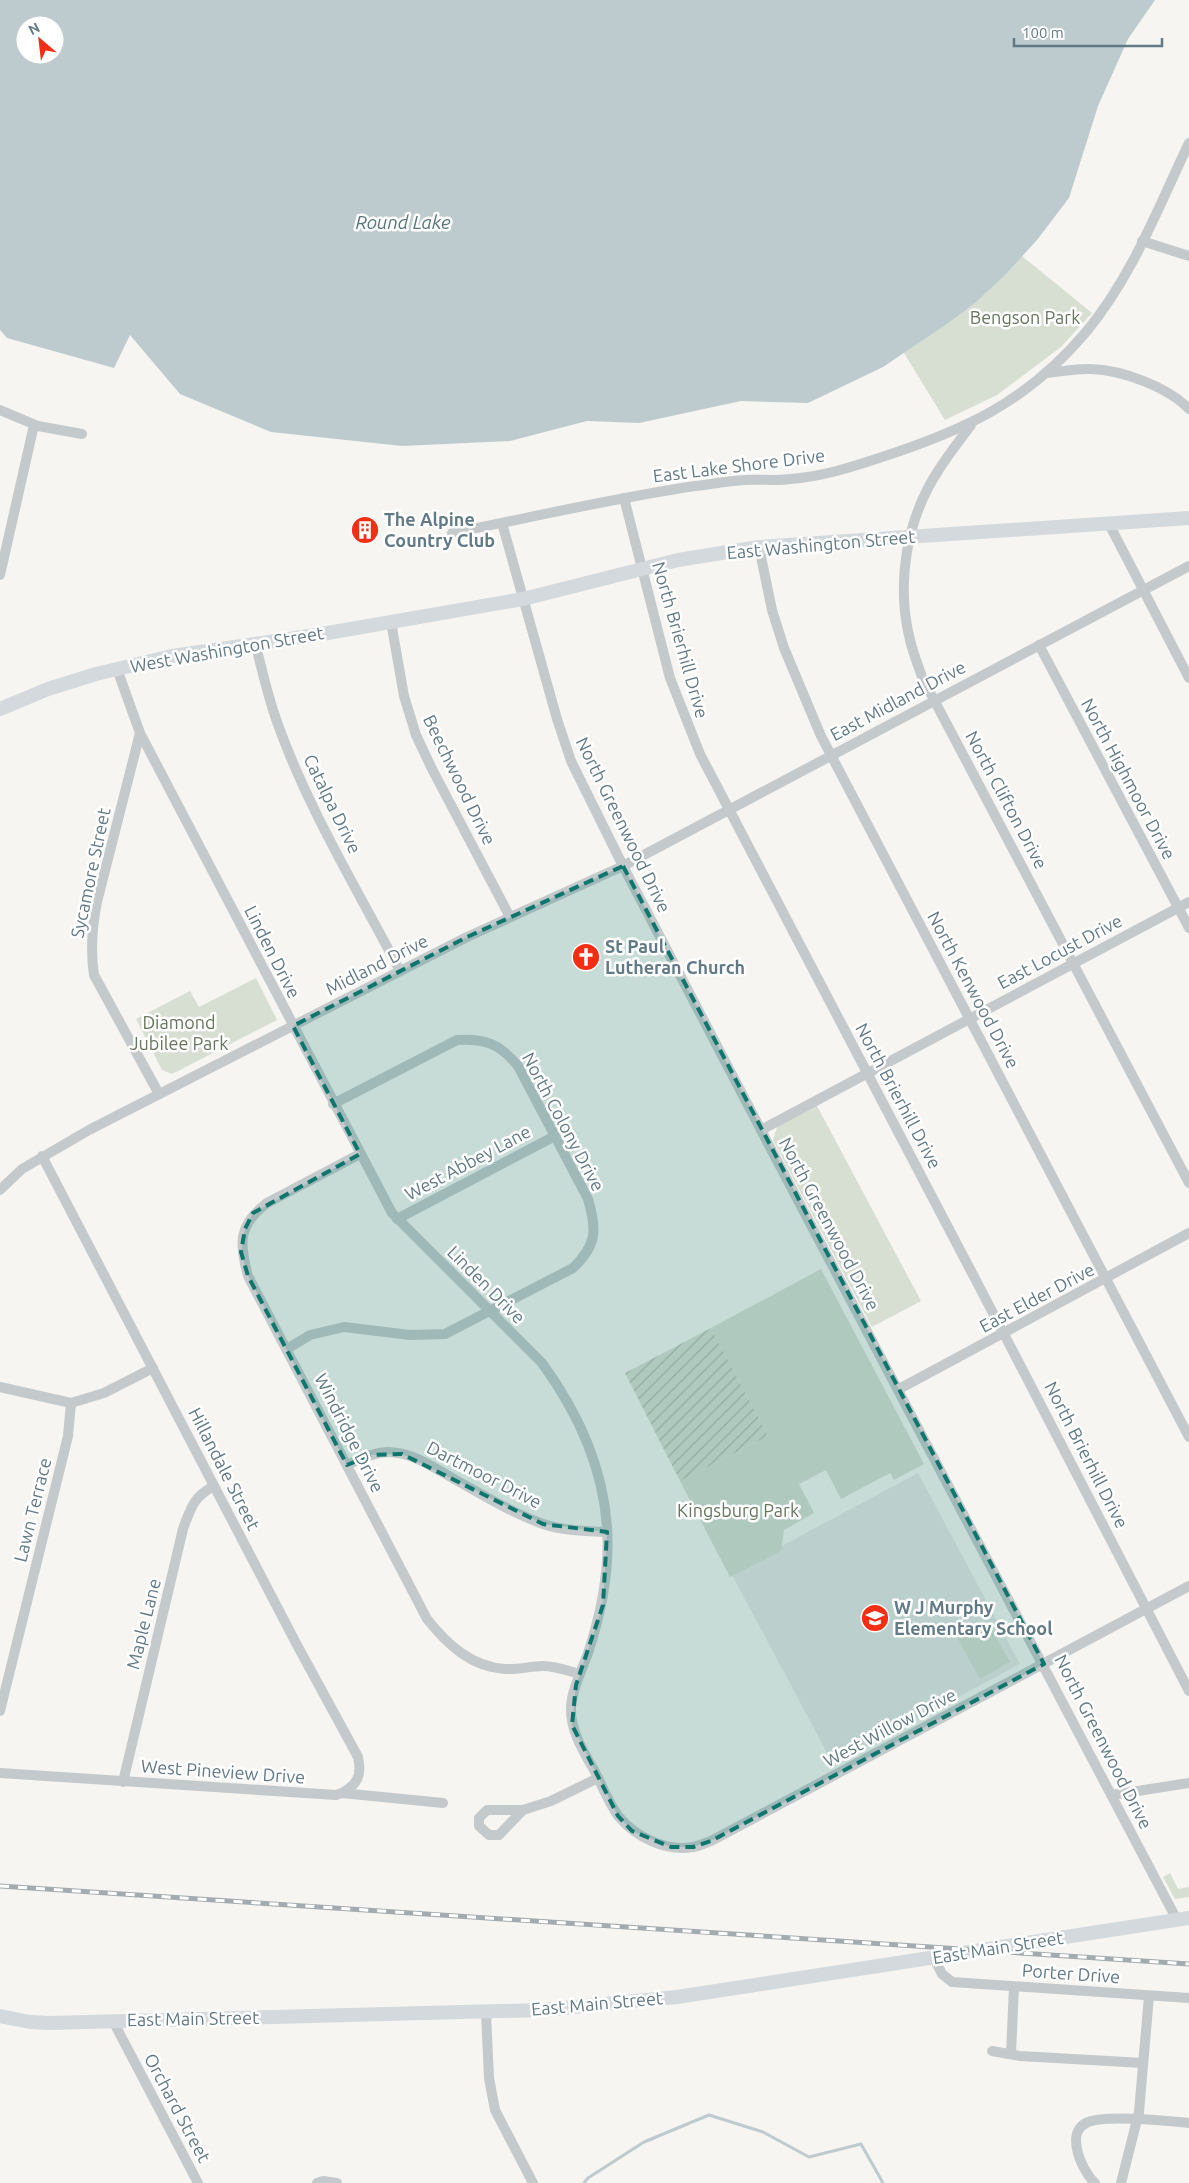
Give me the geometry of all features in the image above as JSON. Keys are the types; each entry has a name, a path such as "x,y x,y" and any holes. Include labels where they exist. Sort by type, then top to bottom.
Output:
{"main road":[{"name":"East Washington Street","path":"459,610 523,599 678,560 759,547 1189,518"},
{"name":"West Washington Street","path":"0,709 48,689 117,669 172,656 459,610"},
{"name":"East Main Street","path":"0,2016 30,2022 49,2022 486,2013 543,2010 677,1997 1183,1919"}],"street":[{"name":"East Lake Shore Drive","path":"452,533 624,498 735,481 790,480 816,476 906,450 957,431 996,410 1030,387 1086,332 1128,271 1189,143"},
{"path":"1142,241 1189,256"},
{"path":"1046,373 1092,369 1120,374 1150,382 1183,402 1189,409"},
{"path":"0,410 34,425 82,434"},
{"name":"North Clifton Drive","path":"974,422 937,472 914,519 905,559 905,609 910,640 922,677 1189,1183"},
{"path":"0,575 34,425"},
{"name":"North Brierhill Drive","path":"624,498 670,678 700,754 1189,1691"},
{"name":"North Greenwood Drive","path":"502,523 556,719 571,762 623,866 761,1130 1112,1795 1183,1919"},
{"path":"1109,524 1142,591 1189,678"},
{"name":"North Kenwood Drive","path":"759,547 772,610 784,648 800,690 831,755 1189,1437"},
{"name":"East Midland Drive","path":"623,866 1189,566"},
{"name":"Beechwood Drive","path":"391,622 404,696 416,735 510,917"},
{"name":"Catalpa Drive","path":"255,643 272,710 295,766 330,840 400,971"},
{"name":"North Highmoor Drive","path":"1039,645 1189,928"},
{"name":"Linden Drive","path":"117,669 140,733 380,1193 397,1219 542,1364 560,1389 592,1453 602,1489 608,1532 608,1563 603,1605 571,1706 572,1725 618,1816 632,1831 652,1842 671,1847 693,1847 711,1841 751,1820"},
{"name":"Sycamore Street","path":"140,733 97,902 90,952 94,975 159,1094"},
{"name":"Midland Drive","path":"0,1190 22,1169 42,1156 159,1094 400,971 510,917 623,866"},
{"name":"East Locust Drive","path":"761,1130 1189,902"},
{"name":"North Colony Drive","path":"287,1348 310,1335 344,1327 410,1335 445,1334 573,1268 584,1257 593,1239 595,1222 588,1199 555,1136 518,1066 507,1053 490,1043 475,1039 457,1040 333,1104"},
{"name":"West Abbey Lane","path":"397,1219 555,1136"},
{"name":"Windridge Drive","path":"360,1154 267,1203 254,1213 245,1228 241,1252 248,1276 427,1619 443,1638 462,1654 482,1665 503,1669 544,1665 580,1674"},
{"name":"Hillandale Street","path":"42,1156 358,1757 361,1769 358,1780 342,1793"},
{"name":"East Elder Drive","path":"899,1389 1189,1233"},
{"path":"0,1387 71,1402 104,1393 153,1368"},
{"name":"Lawn Terrace","path":"0,1711 68,1436 71,1402"},
{"name":"Dartmoor Drive","path":"347,1465 371,1454 387,1452 402,1454 421,1460 513,1511 543,1524 566,1530 608,1532"},
{"name":"Maple Lane","path":"123,1782 183,1529 192,1505 200,1493 214,1486"},
{"name":"West Willow Drive","path":"751,1820 1189,1586"},
{"name":"West Pineview Drive","path":"0,1773 336,1795 342,1793 443,1803"},
{"path":"523,1810 551,1801 598,1778"},
{"path":"1112,1795 1189,1783"},
{"name":"Porter Drive","path":"934,1958 942,1974 952,1982 1189,1998"},
{"path":"1014,1987 1015,2055"},
{"path":"1121,2183 1137,2119 1149,1996"},
{"path":"486,2013 489,2078 495,2110 533,2183"},
{"name":"Orchard Street","path":"113,2021 198,2183"},
{"path":"992,2051 1015,2055 1143,2062"},
{"path":"1095,2183 1091,2180 1078,2154 1075,2140 1078,2130 1085,2123 1095,2120 1158,2119 1189,2123"},
{"path":"317,2183 323,2181 337,2183"}],"highlighted area":[{"path":"623,866 1044,1664 711,1841 693,1847 671,1847 632,1831 618,1816 572,1725 576,1685 603,1605 607,1532 543,1524 402,1454 371,1455 347,1465 248,1276 241,1252 245,1229 253,1213 360,1154 293,1026 467,937"}],"shaded area":[{"name":"W J Murphy Elementary School","path":"918,1473 1020,1664 833,1764 731,1573"}],"green space":[{"name":"Bengson Park","path":"1022,256 1092,313 1061,347 997,395 945,420 904,353 981,296"},
{"name":"Diamond Jubilee Park","path":"256,978 277,1020 172,1074 162,1070 136,1019 190,991 199,1007"},
{"path":"816,1104 921,1301 872,1327 773,1140 778,1124"},
{"name":"Kingsburg Park","path":"821,1269 924,1464 894,1480 890,1473 841,1499 826,1470 799,1484 814,1513 784,1530 781,1551 730,1577 680,1481 768,1436 711,1328"},
{"path":"711,1328 768,1436 680,1481 625,1373"},
{"path":"988,1623 1010,1662 980,1679 958,1639"},
{"path":"1170,1873 1178,1889 1189,1887 1189,1897 1175,1899 1163,1877"}],"water":[{"name":"Round Lake","path":"0,0 1155,0 1128,39 1098,106 1069,198 1037,240 1005,275 975,303 944,326 883,367 808,403 741,401 639,423 587,421 510,441 402,446 271,432 180,394 130,335 114,368 7,338 0,330"}],"waterway":[{"path":"584,2183 588,2178 644,2142 709,2115 763,2132 809,2157 861,2144 883,2183"}],"railway":[{"path":"0,1886 1189,1964"}],"place":[{"name":"The Alpine Country Club","path":"365,530"},
{"name":"St Paul Lutheran Church","path":"586,957"},
{"name":"W J Murphy Elementary School","path":"875,1618"}]}
